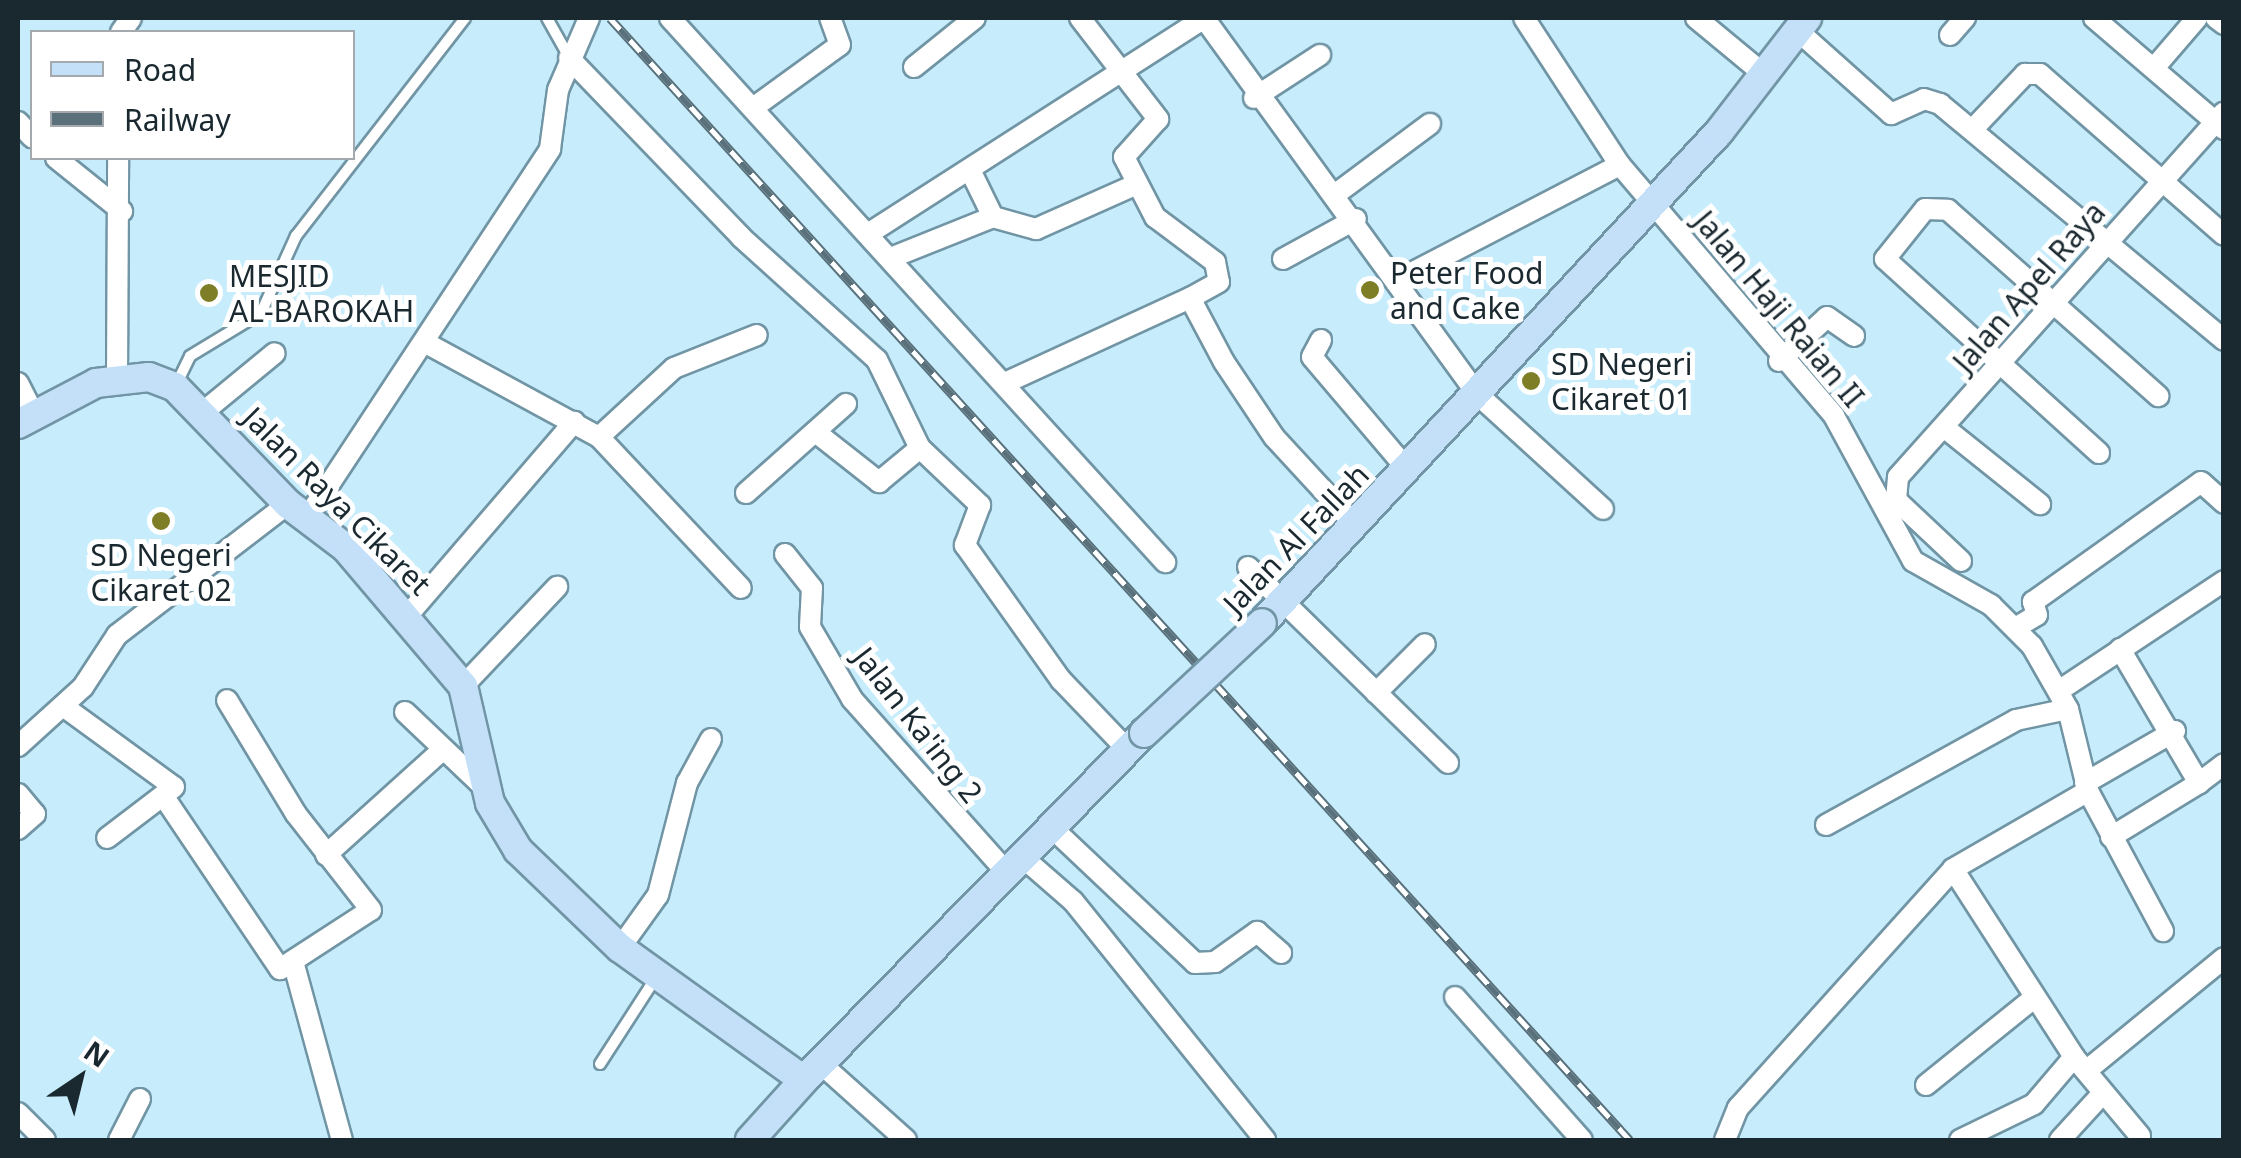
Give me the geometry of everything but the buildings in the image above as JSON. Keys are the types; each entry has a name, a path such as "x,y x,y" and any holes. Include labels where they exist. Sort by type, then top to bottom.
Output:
{"street":[{"path":"18,746 63,706 118,635 297,511 424,342 550,149 570,58 589,18"},
{"path":"670,18 757,105 1166,562"},
{"path":"757,105 840,45 830,18"},
{"path":"914,67 975,18"},
{"path":"1004,383 1219,282 1215,262 1155,217 1137,184 1124,150 1158,118 1080,18"},
{"path":"870,232 1204,18 1254,98 1337,193 1476,393 1603,509"},
{"name":"Jalan Haji Raian II","path":"1524,18 1620,165 1779,361 1834,416 1912,561 2017,628 2064,700 2087,787 2163,930"},
{"path":"1696,18 1765,75"},
{"path":"1950,35 1966,18"},
{"path":"2094,18 2221,121"},
{"path":"2154,68 2197,18"},
{"path":"2216,18 2224,24"},
{"path":"1803,24 1891,114 1929,98 1973,130 2224,340"},
{"name":"Jalan Al Fallah","path":"811,1071 1050,825 1358,527 1476,393 1652,206 1765,75 1803,24"},
{"path":"1254,98 1320,56"},
{"path":"570,58 741,237 756,240 877,360 920,448 980,505 964,540 969,551 1061,680 1136,741"},
{"path":"1973,130 2032,72 2224,235"},
{"name":"Jalan Apel Raya","path":"1961,562 1894,493 1944,428 2001,368 2108,241 2221,121"},
{"path":"1337,193 1430,124"},
{"path":"58,160 122,211"},
{"path":"117,377 122,211 118,160"},
{"path":"1396,281 1620,165"},
{"path":"970,170 993,217"},
{"path":"893,256 993,217 1036,229 1137,184"},
{"path":"2099,453 1885,259 1926,208 1948,210 2158,396"},
{"path":"1283,259 1356,219"},
{"path":"1190,298 1274,437 1358,527"},
{"path":"1779,361 1827,317 1854,336"},
{"path":"599,436 674,368 757,335"},
{"path":"1321,340 1312,358 1408,470"},
{"path":"424,342 599,436 742,588"},
{"path":"202,413 276,353"},
{"path":"18,383 26,419 117,377 175,387"},
{"name":"Jalan Raya Cikaret","path":"175,387 297,511 408,615 463,686 488,791 518,850 620,948 811,1071"},
{"path":"746,493 818,434 846,404"},
{"path":"408,615 574,422"},
{"path":"1944,428 2040,504"},
{"path":"818,434 879,482 920,448"},
{"path":"2017,628 2036,615 2033,602 2201,482 2224,503"},
{"name":"Jalan Ka'ing 2","path":"785,554 812,588 810,626 852,699 1012,863 1073,901 1265,1140"},
{"path":"1248,566 1448,763"},
{"path":"1826,825 2016,720 2064,700 2120,648 2224,581"},
{"path":"463,686 558,587"},
{"path":"1376,694 1425,644"},
{"path":"2120,648 2175,731 2200,783"},
{"path":"166,800 280,969 294,965 371,910 326,855 227,700"},
{"path":"63,706 171,782 166,800 107,838"},
{"path":"406,712 440,752 488,791"},
{"path":"1725,1140 1738,1108 1953,869 2175,731"},
{"path":"620,948 658,894 687,783 712,739"},
{"path":"326,855 440,752"},
{"path":"2111,838 2224,764"},
{"path":"18,794 36,814 18,829"},
{"path":"1050,825 1195,963 1215,962 1258,932 1281,953"},
{"path":"1953,869 2080,1064 2140,1136"},
{"path":"1960,1140 2034,1104 2080,1064 2224,958"},
{"path":"294,965 342,1140"},
{"path":"1455,997 1582,1140"},
{"path":"1926,1085 2034,998"},
{"path":"750,1140 811,1071 906,1140"},
{"path":"2060,1140 2103,1093"},
{"path":"119,1140 140,1099"},
{"path":"18,1113 44,1140"}],"lane":[{"path":"355,160 465,18"},
{"path":"547,18 570,58"},
{"path":"175,387 190,356 261,313 296,236 355,160"},
{"path":"600,1064 658,976"}],"railway":[{"path":"610,18 1630,1140"}],"place":[{"name":"Peter Food and Cake","path":"1370,290"},
{"name":"MESJID AL-BAROKAH","path":"209,293"},
{"name":"SD Negeri Cikaret 01","path":"1531,381"},
{"name":"SD Negeri Cikaret 02","path":"161,521"}]}
